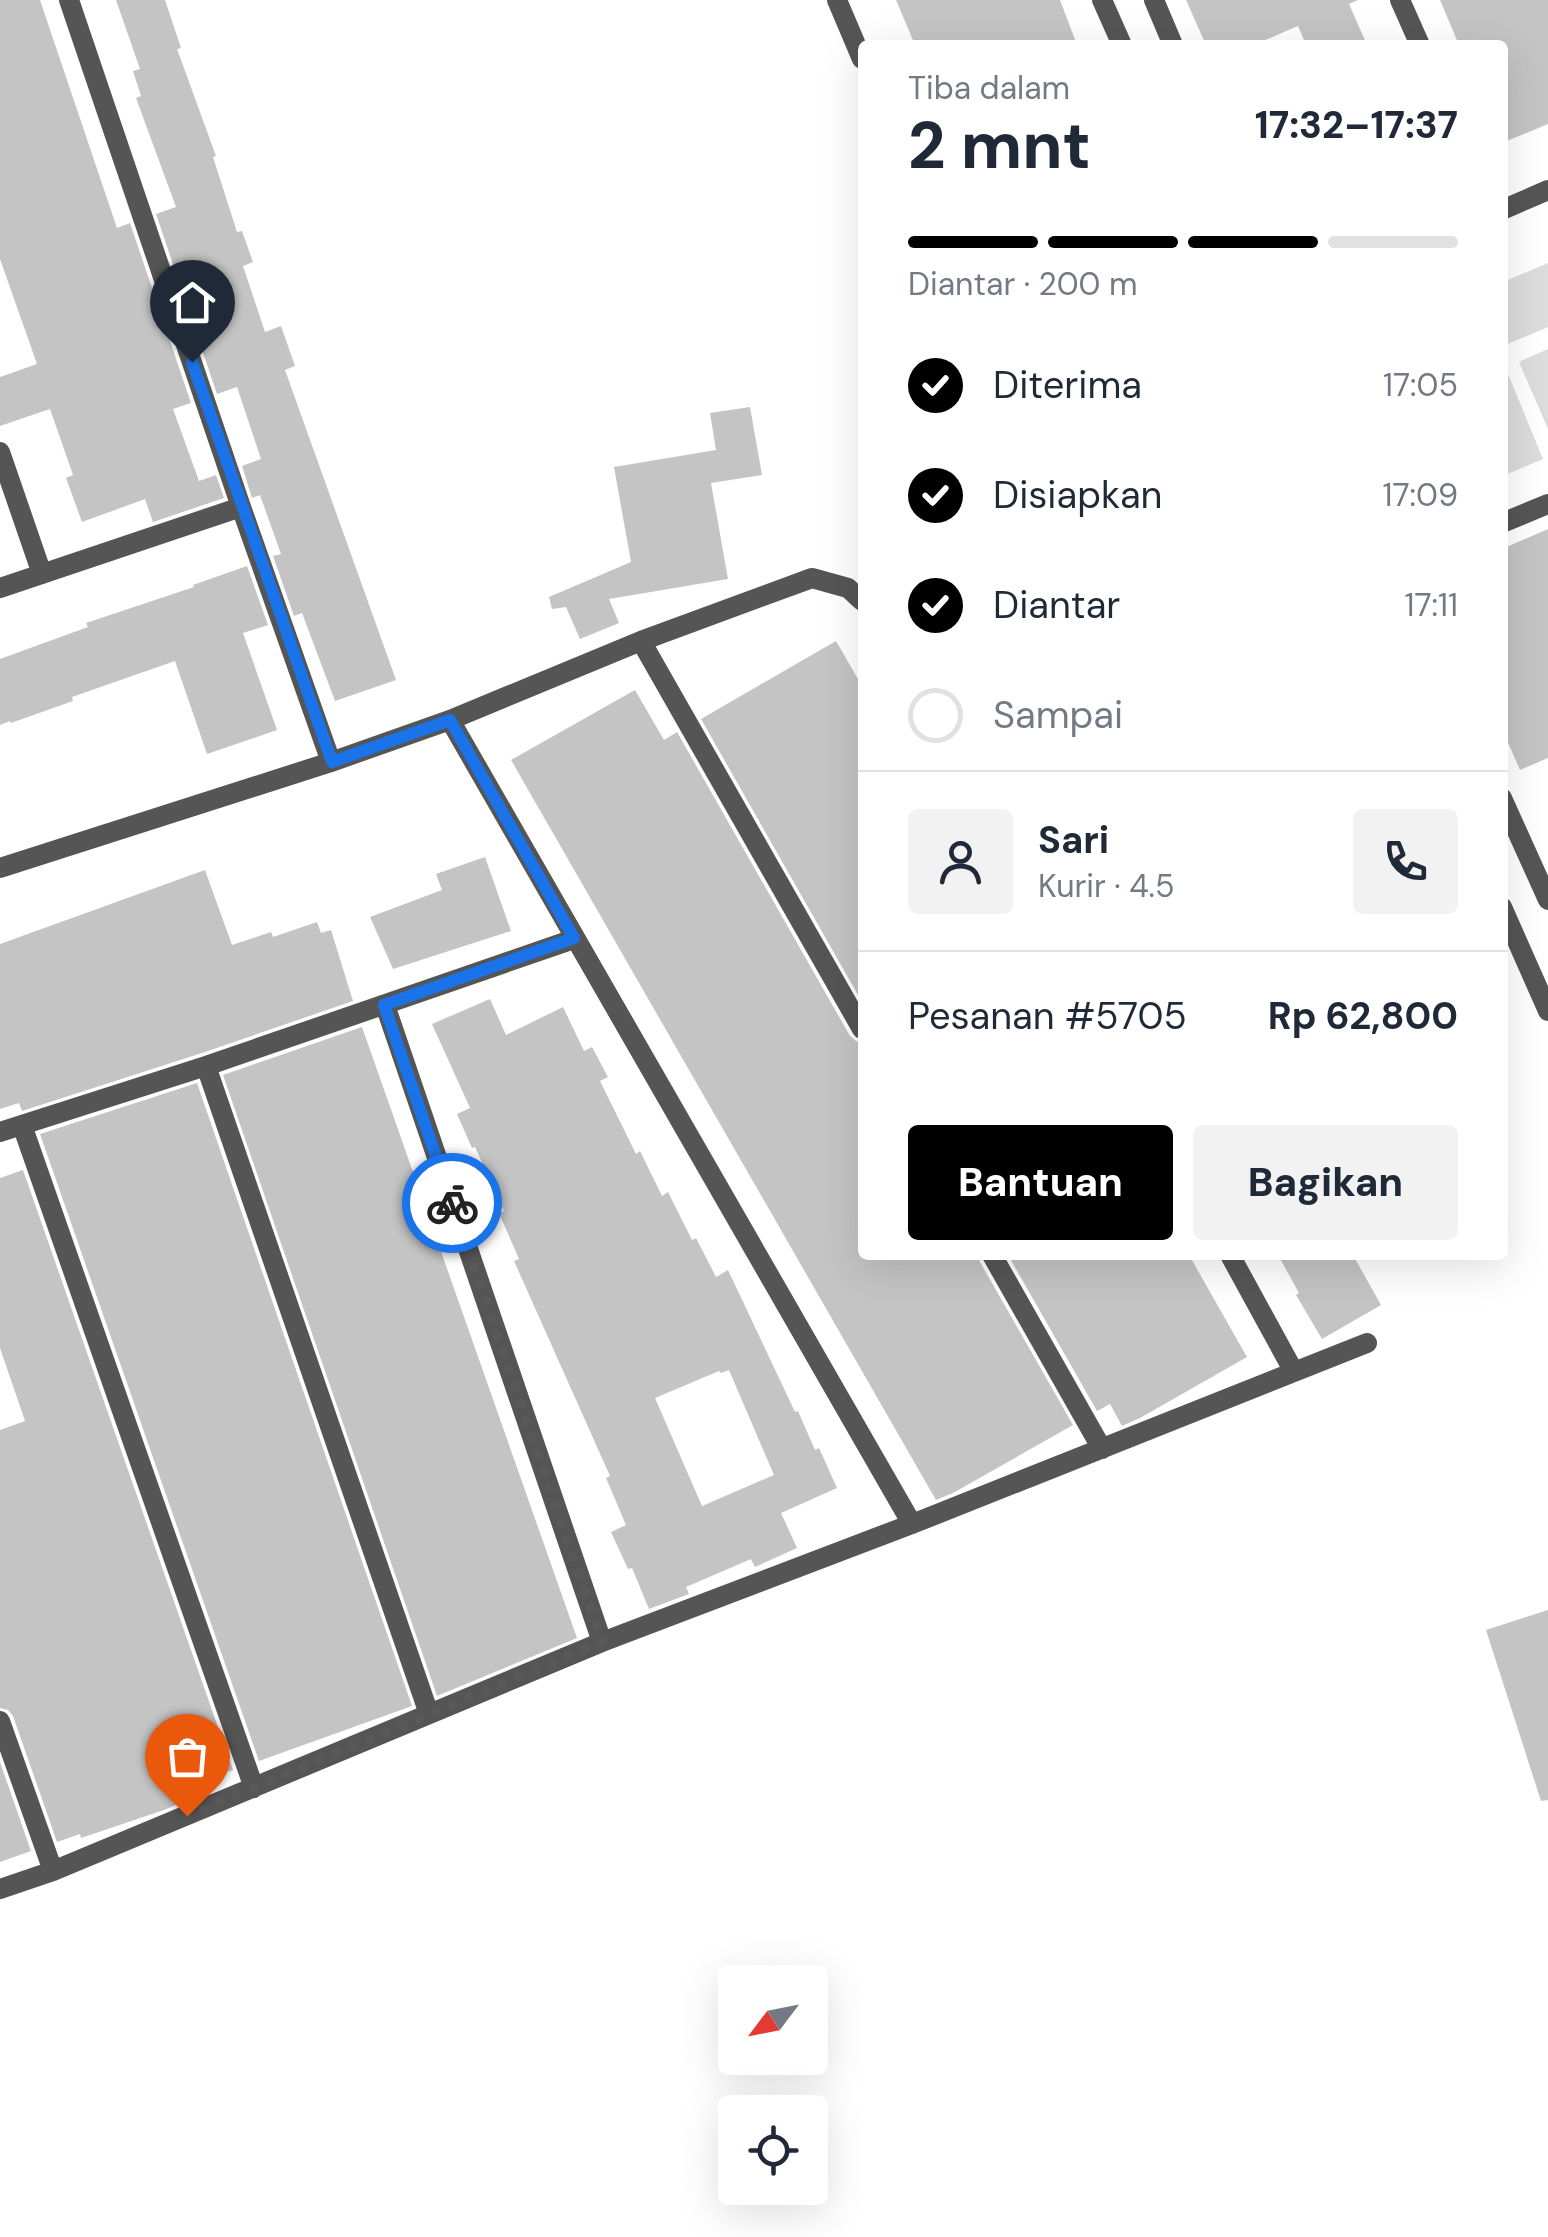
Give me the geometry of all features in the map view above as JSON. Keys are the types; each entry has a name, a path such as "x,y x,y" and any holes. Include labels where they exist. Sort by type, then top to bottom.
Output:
{"street":[{"path":"69,0 332,762"},
{"path":"837,0 858,50"},
{"path":"1102,0 1120,40"},
{"path":"1154,0 1171,40"},
{"path":"1400,0 1418,40"},
{"path":"1508,207 1548,190"},
{"path":"0,452 42,574"},
{"path":"1508,521 1548,504"},
{"path":"0,588 241,507"},
{"path":"0,868 332,762 450,720 641,641 812,578 848,588 858,598"},
{"path":"641,641 858,1022"},
{"path":"450,720 912,1524"},
{"path":"1508,811 1548,900"},
{"path":"1508,921 1548,1011"},
{"path":"0,1132 206,1066 574,938"},
{"path":"384,1005 602,1642"},
{"path":"206,1066 429,1714"},
{"path":"22,1125 254,1788"},
{"path":"995,1260 1102,1448"},
{"path":"1233,1260 1294,1372"},
{"path":"0,1888 53,1872 602,1642 1367,1343"},
{"path":"0,1720 53,1872"}],"shaded area":[{"path":"1548,263 1548,327 1508,344 1508,280"},
{"path":"1548,349 1548,429 1519,362"},
{"path":"1508,374 1543,459 1508,474"}],"building":[{"path":"0,0 40,0 117,228 130,223 191,403 173,409 199,481 216,475 224,498 153,522 145,499 82,522 66,478 73,475 50,409 0,426 0,377 37,364 0,259"},
{"path":"116,0 165,0 181,48 177,49 216,156 213,157 237,232 242,231 253,262 243,266 265,332 281,326 295,366 285,370 396,680 335,701 302,613 294,616 273,556 281,554 260,495 252,498 242,466 261,459 237,387 217,394 156,214 176,207 136,98 141,96 133,71 140,69"},
{"path":"896,0 1060,0 1075,40 913,40"},
{"path":"1186,0 1358,0 1349,4 1365,40 1304,40 1298,26 1266,40 1204,40"},
{"path":"1440,0 1548,0 1548,124 1508,141 1508,40 1457,40"},
{"path":"750,407 762,475 711,483 728,579 609,599 619,623 580,639 566,607 552,609 549,597 631,562 614,467 716,450 710,413"},
{"path":"1548,529 1548,758 1520,770 1508,743 1508,546"},
{"path":"247,566 268,625 243,633 277,730 207,754 175,661 0,725 0,659 88,627 86,623"},
{"path":"836,641 858,679 858,995 701,719"},
{"path":"635,690 664,740 677,732 850,1036 858,1042 858,1260 979,1260 1073,1425 936,1500 511,760"},
{"path":"485,857 511,931 393,969 370,917 442,890 436,874"},
{"path":"205,870 232,945 317,922 321,933 331,930 353,1001 22,1111 19,1103 0,1109 0,944"},
{"path":"490,999 506,1035 563,1007 584,1051 592,1047 608,1077 600,1081 636,1154 640,1151 662,1196 668,1192 716,1277 728,1270 795,1412 798,1411 815,1450 819,1448 837,1488 781,1513 797,1548 755,1567 751,1559 686,1587 689,1594 649,1609 611,1532 626,1525 606,1478 610,1476 514,1261 519,1259 499,1213 504,1211 457,1114 470,1108 432,1024","holes":["729,1370 774,1475 702,1506 655,1398"]},
{"path":"362,1027 577,1638 437,1696 223,1075"},
{"path":"197,1083 412,1706 259,1761 40,1134"},
{"path":"23,1170 233,1770 211,1777 215,1788 164,1810 81,1838 80,1834 57,1842 13,1716 0,1708 0,1430 25,1421 0,1348 0,1178"},
{"path":"1011,1260 1192,1260 1247,1357 1122,1426 1110,1404 1097,1411"},
{"path":"1281,1260 1356,1260 1381,1305 1322,1339 1296,1295 1299,1293"},
{"path":"1548,1610 1548,1800 1541,1801 1486,1630"},
{"path":"0,1762 31,1851 0,1862"}],"way so far":[{"path":"187,1816 602,1642 452,1203"}],"route":[{"path":"192,362 332,762 450,720 574,938 384,1005 452,1203"}]}
